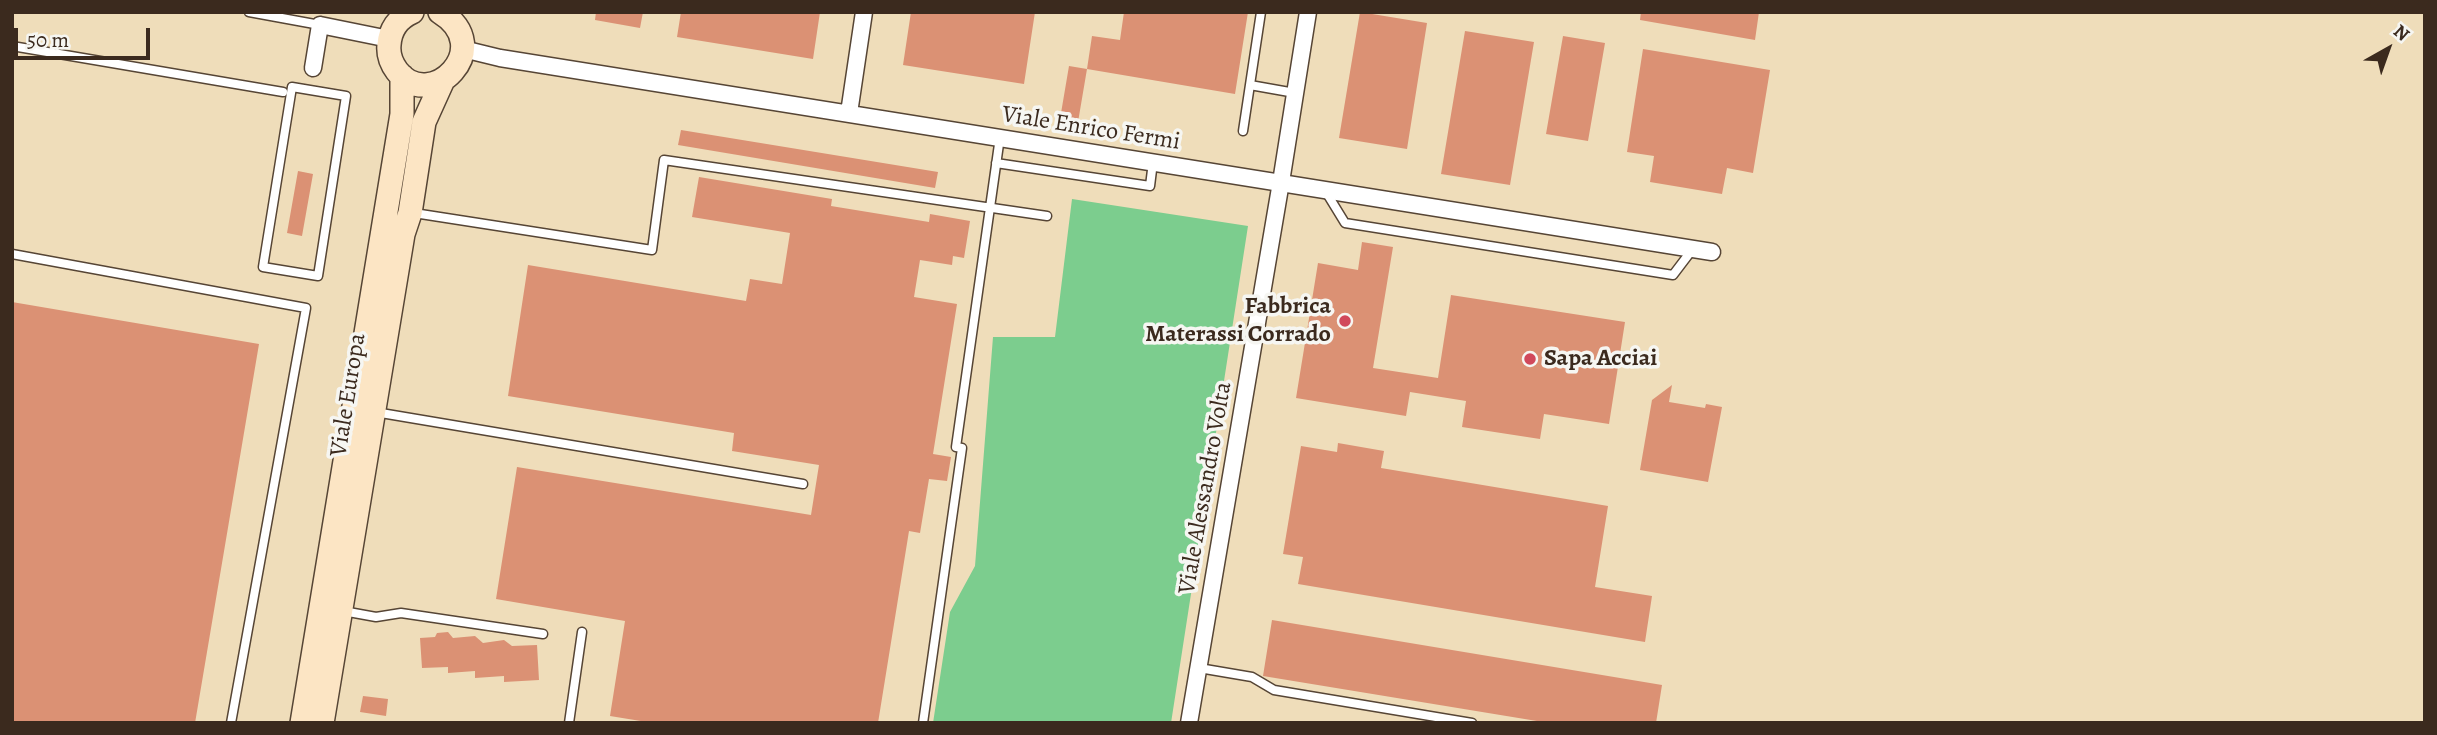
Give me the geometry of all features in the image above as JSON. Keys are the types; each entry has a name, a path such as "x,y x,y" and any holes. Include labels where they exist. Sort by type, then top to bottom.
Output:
{"main road":[{"path":"410,13 399,20 389,39 388,51 392,62 402,76 419,84 432,84 443,80"},
{"name":"Viale Europa","path":"319,722 402,234 410,213 424,122 443,80 454,72 460,61 454,23"},
{"name":"Viale Europa","path":"319,722 402,114 402,76"}],"street":[{"path":"849,113 864,12"},
{"name":"Viale Alessandro Volta","path":"1189,723 1281,182 1305,13"},
{"name":"Viale Enrico Fermi","path":"454,23 500,58 1712,252"},
{"path":"313,68 320,25 389,39"}],"lane":[{"path":"249,12 281,15 320,25"},
{"path":"1243,131 1261,12"},
{"path":"12,46 283,92"},
{"path":"309,90 313,68"},
{"path":"1250,85 1295,93"},
{"path":"292,88 309,90 346,96 318,276 263,267 292,88"},
{"path":"923,723 962,448 956,447 1000,137"},
{"path":"410,213 652,250 664,160 1047,216"},
{"path":"996,163 1150,186 1153,162"},
{"path":"1325,189 1345,223 1673,275 1693,248"},
{"path":"12,254 306,308 231,723"},
{"path":"373,411 803,484"},
{"path":"340,610 376,617 401,614 543,634"},
{"path":"569,723 582,632"},
{"path":"1199,668 1251,677 1274,690 1472,723"}],"green space":[{"path":"1072,199 1248,226 1171,723 933,723 950,612 975,566 993,337 1055,337"}],"building":[{"path":"596,12 643,12 640,28 595,20"},
{"path":"681,12 820,12 813,59 677,37"},
{"path":"911,12 1035,12 1024,84 903,65"},
{"path":"1124,12 1248,12 1235,94 1087,69 1092,36 1120,40"},
{"path":"1360,12 1427,23 1407,149 1339,138"},
{"path":"1641,12 1759,12 1755,40 1640,20"},
{"path":"1465,31 1534,42 1510,185 1441,174"},
{"path":"1563,36 1605,43 1588,141 1546,134"},
{"path":"1643,49 1770,70 1753,173 1727,168 1722,194 1650,182 1654,156 1627,152"},
{"path":"1069,66 1087,69 1078,122 1060,119"},
{"path":"681,130 938,172 935,188 678,145"},
{"path":"298,171 313,174 302,236 287,233"},
{"path":"699,177 832,199 831,206 929,222 930,214 970,221 964,258 953,256 952,265 920,260 914,297 957,304 933,454 951,457 947,481 929,479 920,533 909,531 878,723 653,723 610,716 625,621 496,599 517,467 811,515 819,465 732,451 734,433 508,396 528,265 746,301 750,279 782,284 790,233 692,217"},
{"name":"Sapa Acciai","path":"1362,242 1393,247 1373,368 1438,378 1451,295 1625,322 1609,424 1544,414 1540,439 1462,427 1466,401 1410,392 1406,416 1296,398 1318,263 1358,270"},
{"path":"12,302 259,344 195,723 12,723"},
{"path":"1672,385 1669,402 1705,408 1706,404 1722,407 1708,482 1640,470 1652,400"},
{"path":"1338,443 1384,451 1381,468 1608,506 1595,587 1652,596 1645,642 1298,584 1303,557 1283,554 1301,446 1337,452"},
{"path":"1272,620 1662,685 1656,723 1549,723 1263,676"},
{"path":"448,632 453,638 475,636 483,643 504,640 512,646 537,645 539,680 504,682 504,676 475,678 475,671 448,673 448,667 422,668 420,638 435,637 437,633"},
{"path":"363,696 388,699 386,716 360,712"}],"place":[{"name":"Fabbrica Materassi Corrado","path":"1345,321"},
{"name":"Sapa Acciai","path":"1530,359"}]}
